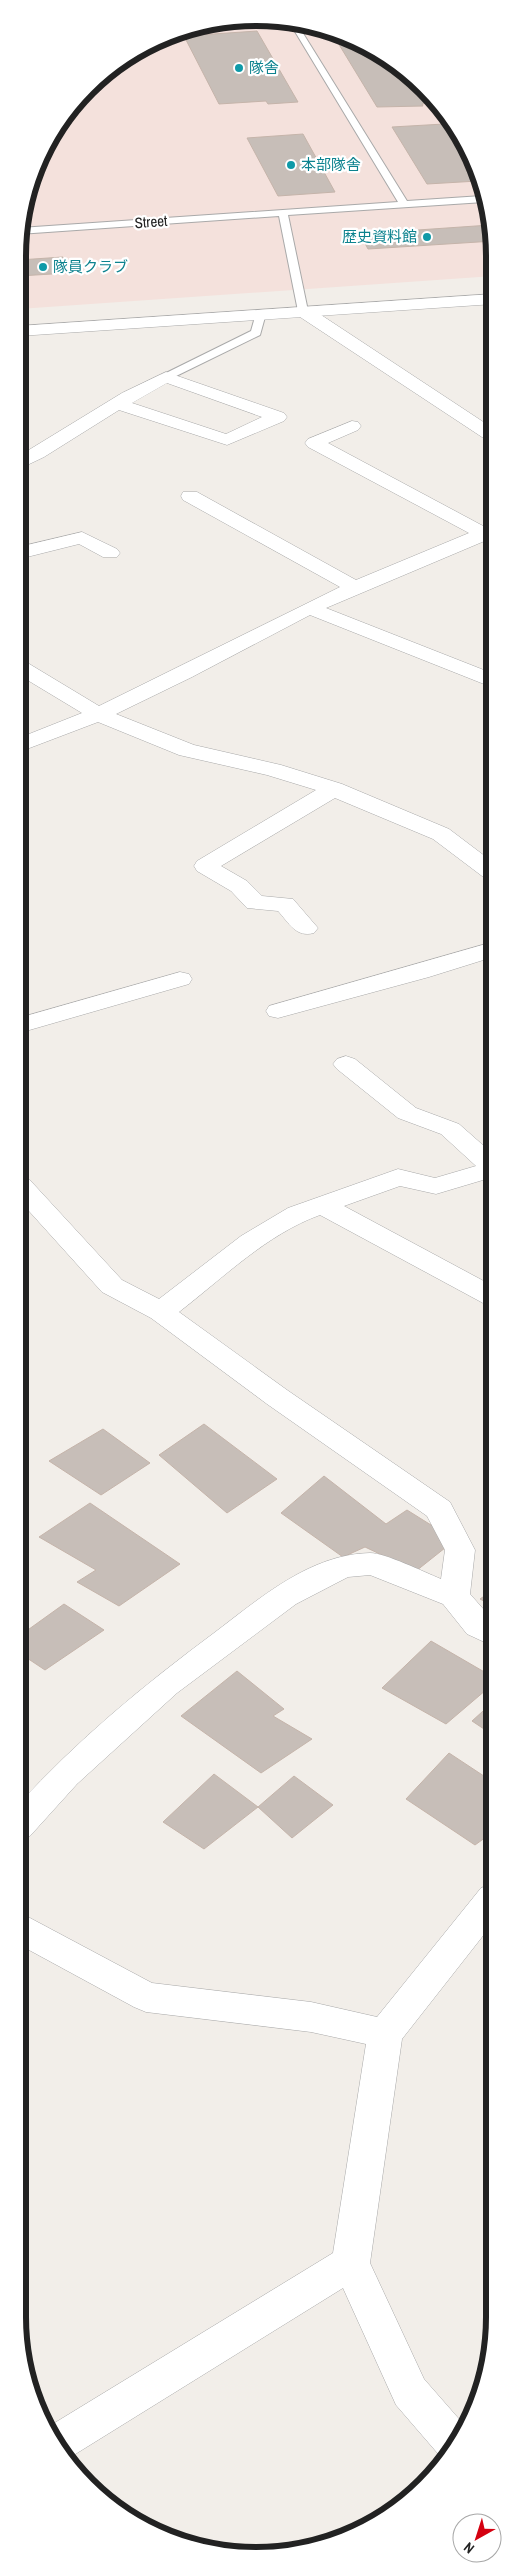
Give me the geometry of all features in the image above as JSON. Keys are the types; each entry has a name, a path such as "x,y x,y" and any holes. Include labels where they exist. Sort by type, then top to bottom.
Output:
{"street":[{"path":"26,330 258,313 302,306 486,287"},
{"path":"26,319 486,298"},
{"path":"302,306 486,432"},
{"path":"26,460 117,404 166,377 278,417 227,440 117,404"},
{"path":"352,426 314,443 486,530"},
{"path":"190,496 355,587"},
{"path":"26,743 98,714 185,673 308,608 486,533"},
{"path":"26,552 82,538 110,553"},
{"path":"308,608 486,679"},
{"path":"26,670 98,714 187,750 273,770 334,789 441,834 486,868"},
{"path":"306,928 285,904 255,903 239,886 205,866 334,789"},
{"path":"278,1011 420,972 486,951"},
{"path":"26,1024 180,979"},
{"path":"346,1064 407,1113 450,1129 486,1162"},
{"path":"161,1312 251,1242 297,1214 398,1177 436,1186 486,1170"},
{"path":"26,1202 31,1214 112,1286 161,1312 276,1397 439,1509 460,1550 454,1596"},
{"path":"322,1204 486,1293"},
{"path":"26,1818 65,1775 166,1685 285,1596 342,1567 372,1564 454,1596 478,1626 486,1631"},
{"path":"451,2439 410,2392 351,2263 385,2034 486,1907"},
{"path":"26,1932 146,1997 311,2017 385,2034"},
{"path":"62,2441 351,2263"}],"lane":[{"path":"297,30 404,204"},
{"name":"Street","path":"28,230 478,199"},
{"path":"283,212 302,306"},
{"path":"166,377 256,333 260,317 258,313"}],"shaded area":[{"path":"256,26 286,28 330,38 371,57 407,83 429,105 447,128 462,154 474,182 484,226 486,277 26,309 28,226 34,197 50,154 65,128 83,105 105,83 128,65 154,50 182,38 226,28"}],"building":[{"name":"隊舎","path":"257,31 298,102 268,104 266,101 219,104 185,37"},
{"path":"337,41 358,50 384,65 407,83 427,103 422,104 423,106 377,107"},
{"path":"444,124 462,154 474,181 427,184 392,127"},
{"name":"本部隊舎","path":"303,134 335,192 278,196 247,138"},
{"name":"歴史資料館","path":"484,225 485,242 368,249 360,234"},
{"name":"隊員クラブ","path":"63,257 68,273 26,276 26,260"},
{"path":"204,1424 277,1479 227,1513 159,1455"},
{"path":"103,1429 150,1463 101,1495 49,1461"},
{"path":"324,1476 386,1524 407,1510 455,1540 416,1571 365,1547 343,1557 281,1513"},
{"path":"90,1503 180,1564 119,1606 77,1582 96,1570 39,1537"},
{"path":"486,1595 486,1602 480,1599"},
{"path":"64,1604 104,1630 45,1670 26,1657 26,1631"},
{"path":"431,1641 486,1673 486,1690 446,1724 382,1688"},
{"path":"237,1671 284,1709 273,1716 312,1739 261,1773 181,1716"},
{"path":"486,1708 486,1730 472,1721"},
{"path":"449,1753 486,1777 486,1837 475,1845 406,1799"},
{"path":"214,1774 258,1807 204,1849 163,1822"},
{"path":"294,1776 333,1805 292,1838 258,1807"}],"place":[{"name":"隊舎","path":"239,68"},
{"name":"本部隊舎","path":"291,165"},
{"name":"歴史資料館","path":"427,237"},
{"name":"隊員クラブ","path":"43,267"}]}
